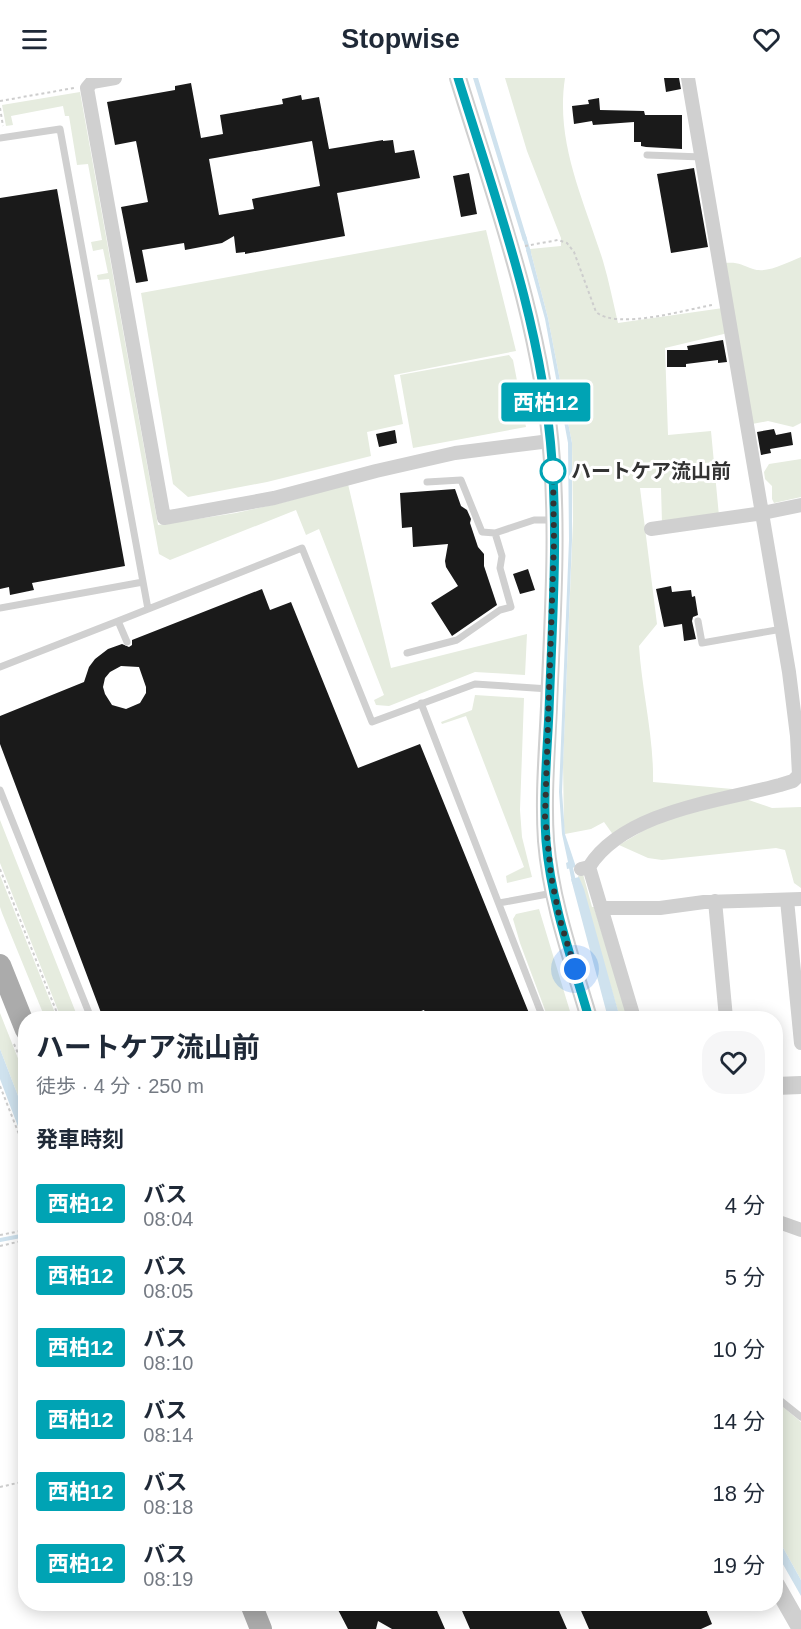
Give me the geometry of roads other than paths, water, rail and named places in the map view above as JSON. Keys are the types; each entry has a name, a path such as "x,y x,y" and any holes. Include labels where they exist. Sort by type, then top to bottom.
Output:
{"main road":[{"path":"0,965 18,1011"},
{"path":"254,1611 261,1629"}],"street":[{"path":"115,78 92,82 87,88 164,518 273,498 366,473 455,453 550,441"},
{"path":"458,78 529,316 542,377 550,441 554,520 545,816 548,854 560,920 587,1011"},
{"path":"632,1011 602,908 585,868 615,840 644,823 669,813 793,781 799,775 797,697 782,629 688,78"},
{"path":"651,529 763,513 801,505"},
{"path":"602,908 660,908 715,902 794,899 801,1043"},
{"path":"715,902 725,1011"},
{"path":"783,1086 801,1085"},
{"path":"783,1224 801,1230"},
{"path":"783,1597 801,1629"}],"lane":[{"path":"2,138 60,129 148,609"},
{"path":"647,154 702,157"},
{"path":"427,482 461,480 482,532 495,533 534,520 554,520"},
{"path":"407,653 457,640 500,610 511,607 500,567 502,556 495,533"},
{"path":"0,668 302,548 372,722 475,684 549,689"},
{"path":"0,608 143,582"},
{"path":"118,621 127,642"},
{"path":"698,621 702,643 782,629"},
{"path":"422,703 540,1011"},
{"path":"0,790 88,1011"},
{"path":"499,903 554,892"},
{"path":"783,1403 801,1417"}],"water":[{"path":"473,78 478,78 527,239 523,241"},
{"path":"530,249 548,318 572,443 572,540 562,792 565,834 576,867 567,869 559,792 569,540 568,443 545,319 526,250"},
{"path":"579,877 584,889 618,1011 606,1011 571,879"},
{"path":"0,1049 18,1096 18,1127 0,1079"},
{"path":"783,1548 801,1580 801,1596 783,1564"}],"waterway":[{"path":"524,236 529,252"},
{"path":"570,863 574,882"},
{"path":"0,1240 18,1237"}],"place":[{"name":"ハートケア流山前","path":"553,471"}]}
